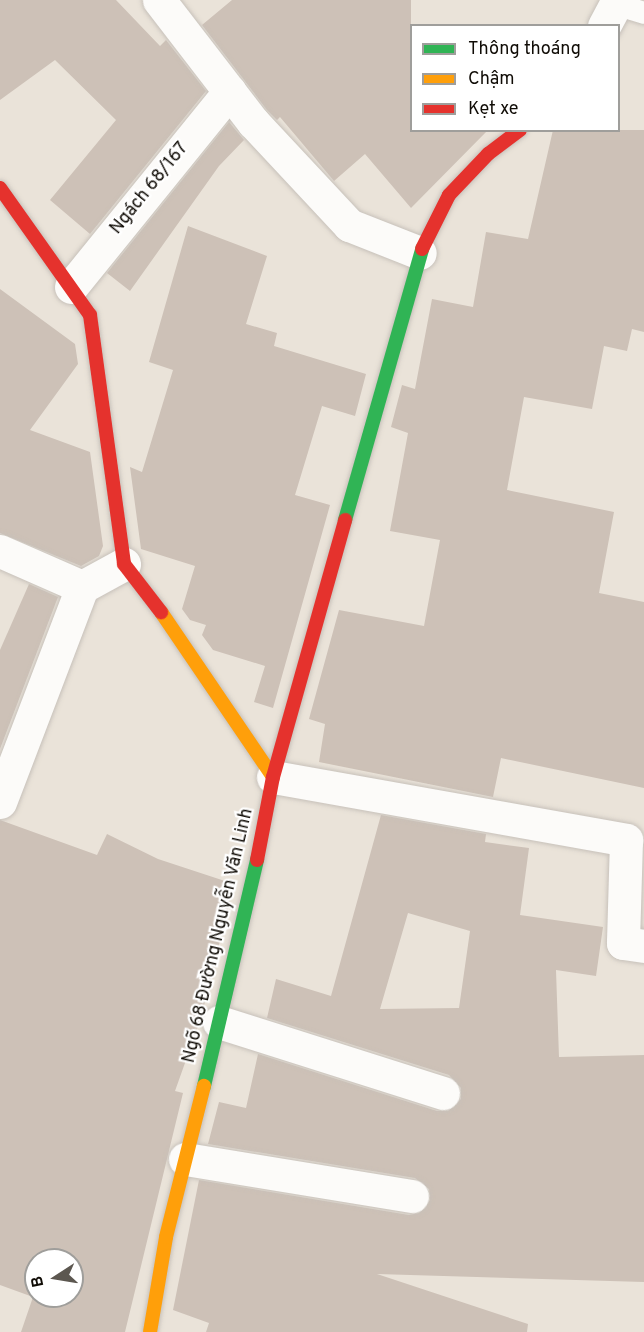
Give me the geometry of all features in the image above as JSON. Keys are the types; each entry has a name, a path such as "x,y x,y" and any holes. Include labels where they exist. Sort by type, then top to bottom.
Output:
{"street":[{"path":"159,0 230,92 349,225 420,253"},
{"name":"Ngách 68/167","path":"71,287 230,92"},
{"name":"Ngõ 68 Đường Nguyễn Văn Linh","path":"150,1332 185,1159 249,903 273,777 420,253 449,195 488,154 517,132"},
{"path":"0,188 90,315 124,564 199,662 273,777 626,840 623,943 644,946"},
{"path":"0,551 82,587"},
{"path":"0,802 82,587 124,564"},
{"path":"219,1022 443,1093"},
{"path":"185,1159 412,1196"}],"building":[{"path":"0,0 116,0 160,46 166,40 206,91 90,234 50,200 116,120 55,60 0,100"},
{"path":"232,0 411,0 410,132 486,132 411,208 365,154 334,181 280,117 277,120 267,110 202,25"},
{"path":"229,122 244,140 219,166 130,291 107,273"},
{"path":"644,130 644,332 632,329 627,351 604,346 592,409 524,397 507,490 614,512 599,593 644,602 644,788 501,758 493,797 319,762 325,724 309,719 339,610 424,626 440,540 390,531 408,433 391,427 402,385 415,389 432,299 473,307 486,232 528,239 553,132"},
{"path":"188,226 267,256 246,324 277,333 274,346 366,374 355,416 322,406 295,495 330,505 273,708 254,702 265,666 213,650 202,635 206,625 190,620 182,609 195,566 141,549 130,467 142,472 173,370 149,362"},
{"path":"0,289 75,344 78,364 30,430 90,452 103,546 99,556 81,566 0,533"},
{"path":"29,584 58,597 0,749 0,650"},
{"path":"381,815 486,834 485,842 529,848 520,915 603,927 596,976 556,970 559,1057 644,1055 644,1282 377,1274 528,1324 527,1332 206,1332 209,1323 173,1310 199,1180 409,1215 419,1213 430,1200 429,1189 415,1178 208,1144 219,1102 246,1108 258,1054 437,1111 448,1111 461,1099 461,1088 449,1075 267,1018 276,979 331,996","holes":["408,913 470,931 459,1008 380,1009"]},
{"path":"0,820 97,855 107,834 158,859 234,884 201,1018 175,1091 183,1093 125,1332 21,1332 29,1308 84,1308 84,1248 24,1248 24,1294 0,1285"}],"traffic: fast":[{"path":"345,520 422,249"},
{"path":"204,1086 257,860"}],"traffic: slow":[{"path":"161,612 273,777"},
{"path":"150,1332 166,1237 204,1086"}],"traffic: jam":[{"path":"422,249 449,195 488,154 517,132"},
{"path":"0,188 90,315 124,564 161,612"},
{"path":"257,860 273,777 345,520"}]}
